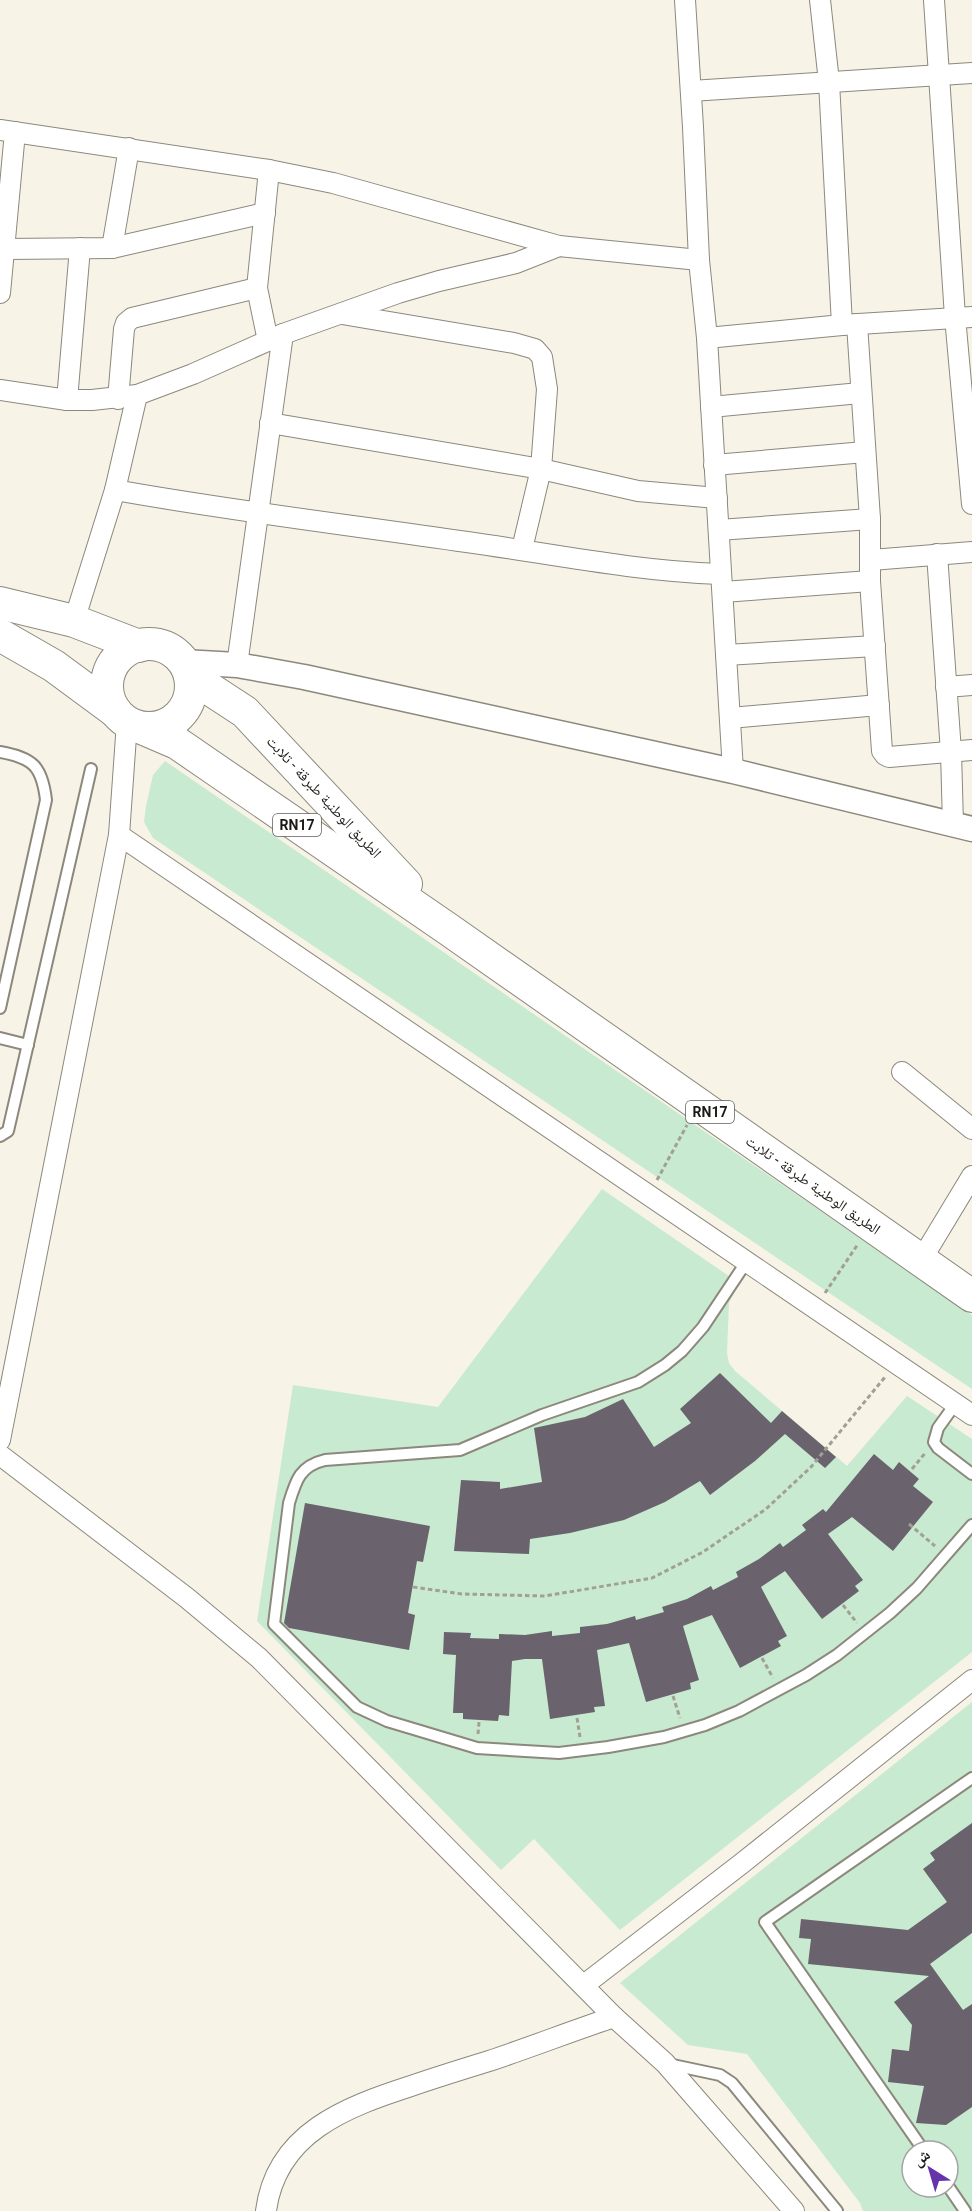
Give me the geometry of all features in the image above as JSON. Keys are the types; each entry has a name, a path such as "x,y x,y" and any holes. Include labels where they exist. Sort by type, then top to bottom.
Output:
{"main road":[{"name":"RN17","path":"0,603 74,621 139,646 163,647 174,653 186,669"},
{"name":"الطريق الوطنية طبرقة - تلابت","path":"0,635 54,666 128,720 177,743 448,929 920,1262 972,1296"},
{"path":"139,646 127,651 116,660 107,685 109,699 128,720 156,728 180,715 187,704 191,690 186,669"},
{"name":"الطريق الوطنية طبرقة - تلابت","path":"186,669 245,712 448,929"}],"street":[{"path":"685,0 699,260 707,338 734,771"},
{"path":"820,0 850,325 860,393 865,452 870,519 870,581 882,751 889,757 972,750"},
{"path":"934,0 939,75 964,317 972,504"},
{"path":"691,91 972,73"},
{"path":"0,293 5,249 8,131 269,170 333,183 559,246 699,260"},
{"path":"112,248 129,148"},
{"path":"237,665 270,423 275,338 257,288 269,170"},
{"path":"5,249 112,248 265,213"},
{"path":"1,394 67,400 128,397 194,374 275,338 340,314 415,288 516,263 559,246"},
{"path":"67,400 80,249"},
{"path":"74,621 115,490 128,397 124,329 126,323 132,318 257,288"},
{"path":"340,314 514,343 535,349 542,357 547,389 541,469 522,549"},
{"path":"707,338 964,317"},
{"path":"711,407 860,393"},
{"path":"270,423 541,469 638,490 717,498"},
{"path":"714,465 865,452"},
{"path":"115,490 189,503 522,549 580,561 641,568 722,583 870,581"},
{"path":"719,530 870,519"},
{"path":"871,560 972,552"},
{"path":"186,669 237,665 304,677 734,771 963,826 951,752 937,554"},
{"path":"726,655 875,646"},
{"path":"946,687 972,685"},
{"path":"730,718 879,705"},
{"path":"0,1440 119,835 128,720"},
{"path":"119,835 972,1415"},
{"path":"902,1072 972,1129"},
{"path":"920,1262 972,1176"},
{"path":"0,1455 187,1598 259,1658 614,2017 665,2063 794,2211"},
{"path":"584,1985 741,1864 972,1680"},
{"path":"266,2211 272,2184 283,2163 300,2142 333,2116 354,2105 530,2048 614,2017"}],"lane":[{"path":"0,752 22,756 36,765 44,782 46,800 0,1008"},
{"path":"0,1136 8,1131 91,769"},
{"path":"0,1038 28,1045"},
{"path":"747,1261 703,1327 682,1351 638,1382 542,1415 460,1450 311,1464 294,1484 289,1503 274,1624 357,1707 387,1721 477,1748 559,1753 582,1750 653,1739 684,1731 722,1718 780,1690 830,1660 866,1634 917,1588 972,1525"},
{"path":"956,1403 938,1428 934,1442 938,1448 972,1474"},
{"path":"916,2139 765,1922 972,1778"},
{"path":"665,2063 720,2076 732,2083 837,2211"}],"path":[{"path":"650,1195 698,1104"},
{"path":"815,1307 870,1226"},
{"path":"413,1587 462,1594 545,1596 652,1578 703,1552 766,1509 811,1467 898,1363"},
{"path":"912,1469 934,1442"},
{"path":"909,1524 946,1555"},
{"path":"843,1605 866,1634"},
{"path":"762,1658 780,1690"},
{"path":"673,1696 684,1731"},
{"path":"577,1718 582,1750"}],"green space":[{"path":"165,761 972,1315 972,1389 153,838 144,822 146,806 153,775"},
{"path":"602,1189 739,1283 729,1303 727,1353 729,1363 735,1371 847,1466 907,1396 972,1439 972,1652 620,1930 534,1839 501,1870 257,1621 293,1385 438,1407"},
{"path":"972,1702 972,2211 863,2211 860,2203 747,2054 688,2045 620,1983"}],"building":[{"path":"720,1373 771,1423 782,1411 836,1457 825,1468 785,1434 755,1461 710,1495 700,1481 665,1502 624,1520 570,1533 530,1539 529,1554 454,1551 461,1480 500,1482 500,1489 542,1482 534,1428 585,1417 623,1399 654,1447 691,1423 680,1409"},
{"path":"874,1454 893,1470 899,1462 919,1479 913,1486 933,1502 893,1551 852,1517 828,1534 863,1580 855,1586 859,1591 822,1619 785,1571 761,1587 787,1636 778,1641 781,1646 740,1668 712,1615 683,1626 699,1680 690,1683 691,1689 646,1702 629,1643 597,1650 605,1706 594,1707 595,1712 550,1719 542,1659 525,1659 512,1661 509,1716 499,1715 498,1721 463,1719 463,1713 453,1713 456,1655 443,1654 444,1632 471,1633 470,1638 499,1639 499,1634 525,1635 552,1631 552,1636 580,1633 580,1627 607,1624 635,1616 636,1620 664,1612 662,1607 687,1599 711,1586 713,1590 738,1577 736,1572 759,1559 780,1543 783,1547 806,1530 802,1525 823,1509 826,1512"},
{"path":"305,1503 430,1526 423,1562 417,1561 408,1613 415,1615 409,1650 289,1628 284,1623"},
{"path":"972,1823 972,1933 930,1964 963,2010 972,2004 972,2107 946,2125 916,2123 924,2086 888,2082 892,2049 909,2051 912,2025 894,2002 929,1976 808,1964 811,1939 799,1938 801,1919 908,1930 947,1902 923,1869 935,1860 930,1853"}]}
